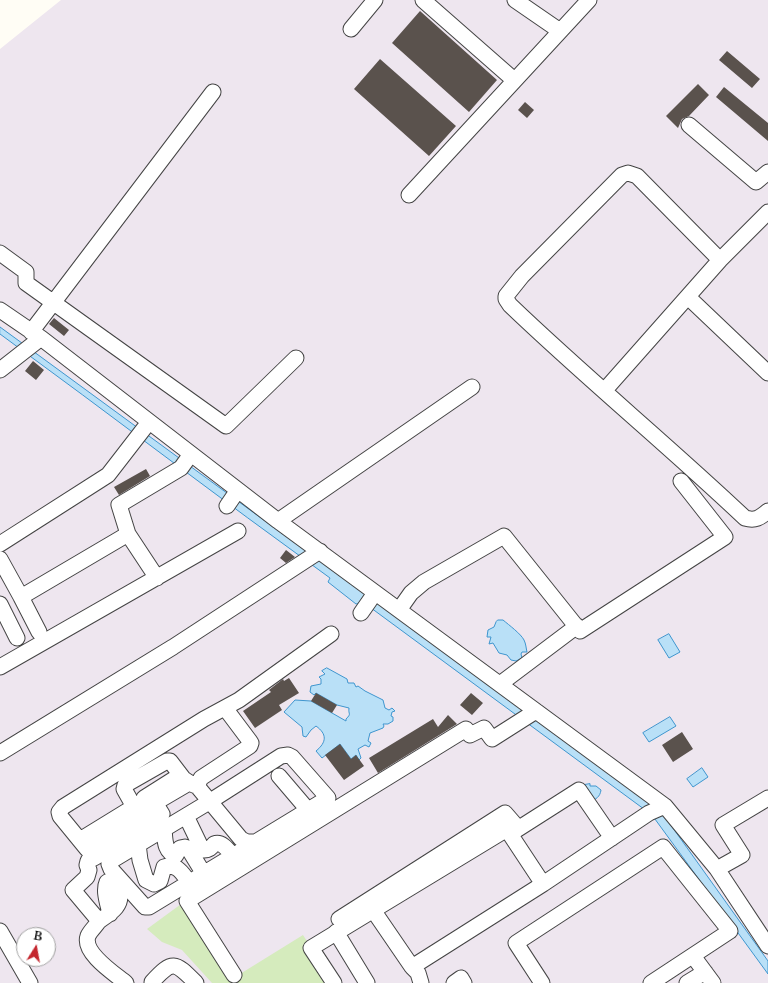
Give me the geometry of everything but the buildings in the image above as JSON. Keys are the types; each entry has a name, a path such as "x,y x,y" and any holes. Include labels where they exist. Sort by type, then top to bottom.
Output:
{"street":[{"path":"350,29 375,0"},
{"path":"424,0 514,80"},
{"path":"515,0 560,31"},
{"path":"409,195 589,0"},
{"path":"0,370 26,349 36,335 53,302 213,92"},
{"path":"690,125 756,182 768,172"},
{"path":"720,260 637,176 628,173 622,175 518,281 506,296 506,299 558,351 692,468 745,518 751,520 758,519 768,511"},
{"path":"604,391 720,260 768,212"},
{"path":"0,252 26,272 26,283 226,426 296,358"},
{"path":"688,297 768,373"},
{"path":"0,310 36,335 143,430 186,462 232,500 278,521 313,556 369,602 399,610 500,684 529,715 657,809 717,869 768,946"},
{"path":"278,521 472,387"},
{"path":"0,544 108,475 143,430"},
{"path":"157,578 128,534 119,505 186,462"},
{"path":"399,610 411,593 424,582 504,536 580,631 725,538 681,481"},
{"path":"0,667 238,532"},
{"path":"0,600 19,594 128,534"},
{"path":"0,753 173,647 313,556"},
{"path":"0,559 38,632"},
{"path":"0,605 17,638"},
{"path":"500,684 577,626"},
{"path":"126,983 98,960 90,950 88,936 104,918 73,890 87,877 89,870 86,865 88,861 87,849 60,816 59,812 63,808 204,719 239,700 331,634"},
{"path":"87,849 148,812 142,803 144,798 174,779 179,777 190,782 200,778 250,746 251,743 225,708"},
{"path":"234,975 187,901 466,729 470,736 484,728 492,739 529,715"},
{"path":"288,755 292,757 328,798 308,810 242,847 204,874 149,907 145,908 111,869 109,864 111,861 138,844 209,802 281,756 288,755"},
{"path":"87,849 132,808 133,806 124,789 125,784 167,761 170,761 209,802 242,847"},
{"path":"279,776 308,810"},
{"path":"311,948 507,829 514,831 579,790 612,838"},
{"path":"717,869 742,855 723,826 768,798"},
{"path":"412,967 543,884 657,809"},
{"path":"334,983 306,940 505,813 543,884"},
{"path":"186,816 204,850 208,850 217,843 242,847"},
{"path":"164,829 168,852 176,855 180,848 188,848 204,874"},
{"path":"138,844 140,860 146,880 154,884 160,881 164,868 169,865 179,869 189,882"},
{"path":"542,983 516,943 663,847 730,931 651,983"},
{"path":"373,910 412,967 418,973 422,983"},
{"path":"0,930 30,983"},
{"path":"336,932 368,983"},
{"path":"687,983 709,978 693,956"},
{"path":"152,983 164,969 171,965 178,966 196,983"},
{"path":"454,983 461,978 464,983"}],"shaded area":[{"path":"61,0 768,0 768,983 0,983 0,49"}],"green space":[{"path":"188,899 240,974 303,935 334,983 212,983 182,950 162,942 147,929"}],"water":[{"path":"0,327 660,810 768,961 768,974 652,815 367,605 361,603 356,604 328,582 330,578 0,334"},
{"path":"498,620 503,620 518,632 524,640 527,652 522,652 522,658 516,661 511,660 507,655 499,653 493,643 489,644 491,637 487,637 488,630 494,627"},
{"path":"669,634 680,652 669,658 658,640"},
{"path":"327,668 347,679 348,683 354,683 356,687 358,686 383,700 385,708 389,710 392,708 395,711 392,712 391,716 393,717 393,721 388,724 383,724 383,728 370,733 368,741 371,743 369,747 365,745 358,749 361,758 359,760 356,755 351,759 340,744 322,758 316,751 320,748 324,741 324,735 320,729 316,726 306,737 303,736 302,727 284,712 295,700 311,701 346,721 349,715 349,708 337,705 316,693 314,695 310,692 311,686 321,684 321,679 319,677 325,674 322,671"},
{"path":"670,717 676,726 649,742 643,733"},
{"path":"702,768 708,777 693,787 687,779"},
{"path":"590,784 590,786 596,786 601,790 597,798 590,802 584,785"}]}
